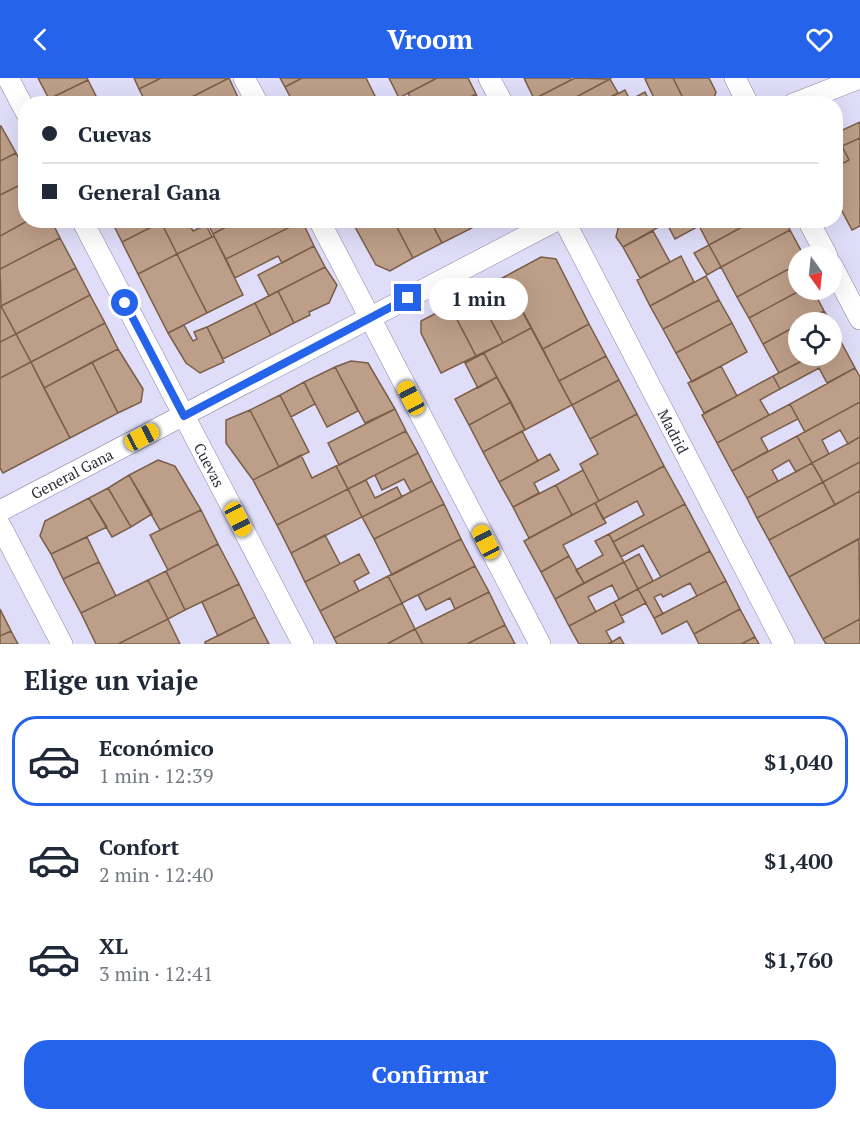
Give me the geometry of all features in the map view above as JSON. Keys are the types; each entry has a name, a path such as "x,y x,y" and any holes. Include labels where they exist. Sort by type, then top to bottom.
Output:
{"street":[{"path":"8,78 18,97"},
{"path":"244,78 254,96"},
{"path":"489,78 499,96"},
{"path":"735,78 744,96"},
{"path":"814,96 860,78"},
{"name":"Cuevas","path":"86,228 303,644"},
{"path":"323,228 540,644"},
{"name":"General Gana","path":"0,511 543,228"},
{"name":"Madrid","path":"568,228 784,644"},
{"path":"812,228 822,246"},
{"path":"842,285 860,319"},
{"path":"0,525 62,644"}],"building":[{"path":"38,78 87,78 88,80 55,96 47,96"},
{"path":"134,78 161,78 139,89"},
{"path":"161,78 229,78 194,96 143,96 139,89"},
{"path":"229,78 237,96 194,96"},
{"path":"280,78 302,78 285,87"},
{"path":"302,78 366,78 375,96 290,96 285,87"},
{"path":"389,78 437,78 403,96 398,96"},
{"path":"437,78 468,78 476,94 472,96 409,96 408,93"},
{"path":"524,78 570,78 571,80 540,96 533,96"},
{"path":"575,78 610,79 578,96 540,96"},
{"path":"673,78 682,96 653,96 645,79"},
{"path":"673,78 709,78 716,92 715,96 682,96"},
{"path":"610,79 618,93 613,96 578,96"},
{"path":"88,80 96,96 55,96"},
{"path":"625,90 628,96 613,96"},
{"path":"860,122 860,138 843,146 843,130"},
{"path":"0,126 16,153 0,161"},
{"path":"860,138 860,226 852,230 843,213 843,163 849,160 843,146"},
{"path":"843,148 849,160 843,163"},
{"path":"16,153 18,157 18,186 0,195 0,161"},
{"path":"18,186 18,226 0,236 0,195"},
{"path":"18,226 18,228 55,228 60,238 0,269 0,236"},
{"path":"115,228 150,228 122,242"},
{"path":"149,228 164,228 177,254 138,274 122,242"},
{"path":"164,228 191,228 193,231 208,228 212,237 177,254"},
{"path":"210,228 224,228 213,234"},
{"path":"224,228 288,228 226,259 213,234"},
{"path":"288,228 305,228 314,246 282,263 278,256 235,278 226,259"},
{"path":"356,228 397,228 413,258 390,271 376,265"},
{"path":"397,228 434,228 442,243 413,258"},
{"path":"434,228 470,228 470,229 442,243"},
{"path":"618,228 657,228 623,247 616,237"},
{"path":"669,228 695,228 675,239"},
{"path":"700,228 740,228 709,245"},
{"path":"740,228 789,228 790,230 721,267 709,245"},
{"path":"790,230 799,246 788,246 788,269 737,297 721,267"},
{"path":"653,231 670,262 640,278 623,247"},
{"path":"214,236 243,295 207,313 177,254"},
{"path":"60,238 76,268 1,306 0,269"},
{"path":"709,245 721,267 707,275 694,253"},
{"path":"314,246 325,267 269,296 258,275"},
{"path":"177,254 207,313 168,333 138,274"},
{"path":"681,256 694,282 650,306 637,280"},
{"path":"541,257 556,259 589,324 543,349 504,277"},
{"path":"325,267 337,285 329,303 309,312 310,315 294,323 278,291"},
{"path":"76,268 90,295 16,334 1,306"},
{"path":"788,269 788,297 749,318 737,297"},
{"path":"706,276 719,300 663,329 650,306"},
{"path":"504,277 531,328 503,343 476,292"},
{"path":"278,291 294,323 271,335 255,303"},
{"path":"476,292 503,343 476,356 450,306"},
{"path":"90,295 105,323 31,362 16,334"},
{"path":"788,297 788,300 818,300 824,311 788,312 788,330 763,344 749,318"},
{"path":"719,300 732,323 676,353 663,329"},
{"path":"255,303 271,335 223,359 207,327"},
{"path":"450,306 476,356 441,373 421,333 421,321"},
{"path":"0,307 16,334 0,342"},
{"path":"105,323 118,349 44,388 31,362"},
{"path":"732,323 747,352 692,382 676,353"},
{"path":"589,324 606,356 559,381 543,349"},
{"path":"184,325 193,341 197,339 194,332 207,327 224,362 200,373 186,363 168,333"},
{"path":"531,328 572,405 525,430 484,353"},
{"path":"788,330 788,366 792,366 779,373 763,344"},
{"path":"16,334 31,362 0,378 0,342"},
{"path":"842,344 855,368 827,383 819,368 780,389 773,376 792,366 842,366"},
{"path":"118,349 143,389 141,402 118,413 92,362"},
{"path":"484,353 497,377 478,388 465,363"},
{"path":"606,356 619,380 572,405 559,381"},
{"path":"351,361 368,363 395,409 365,423 335,367"},
{"path":"31,362 70,438 3,473 0,468 0,378"},
{"path":"92,362 118,413 70,438 44,388"},
{"path":"721,366 737,396 704,413 688,383"},
{"path":"335,367 358,411 327,427 304,382"},
{"path":"855,368 860,377 860,402 805,432 790,404"},
{"path":"773,376 780,389 760,400 769,415 717,443 702,415"},
{"path":"497,377 511,402 469,425 455,399"},
{"path":"619,380 637,414 590,439 572,405"},
{"path":"304,382 315,404 291,417 280,395"},
{"path":"280,395 309,452 279,467 250,410"},
{"path":"511,402 525,430 483,452 469,425"},
{"path":"860,402 860,437 848,444 840,430 822,440 829,454 812,463 797,436"},
{"path":"790,404 798,419 761,438 768,451 732,471 717,443"},
{"path":"395,409 406,431 339,465 328,443"},
{"path":"250,410 279,467 253,480 226,443 226,420"},
{"path":"637,414 664,466 599,501 580,464 598,454 590,439"},
{"path":"406,431 418,453 348,489 336,466"},
{"path":"522,431 538,461 499,482 483,452"},
{"path":"797,436 812,463 796,472 789,460 772,470 778,481 747,498 732,471"},
{"path":"860,437 860,462 823,482 812,463"},
{"path":"418,453 432,481 411,492 404,479 382,490 375,475"},
{"path":"550,454 559,470 534,483 539,493 513,507 499,482"},
{"path":"301,455 312,478 336,466 348,489 277,525 253,480"},
{"path":"158,460 175,466 201,510 160,530 129,475"},
{"path":"860,462 860,491 835,505 823,482"},
{"path":"812,463 823,482 757,518 747,498"},
{"path":"664,466 685,504 613,542 609,534 644,515 637,501 603,519 595,503"},
{"path":"583,470 599,501 572,515 556,485"},
{"path":"129,475 152,514 131,527 108,488"},
{"path":"366,480 375,498 397,487 402,497 362,517 348,489"},
{"path":"432,481 444,504 374,539 362,517"},
{"path":"823,482 835,505 769,540 757,518"},
{"path":"556,485 572,515 529,538 513,507"},
{"path":"108,488 131,527 112,537 89,498"},
{"path":"348,489 362,517 291,553 277,525"},
{"path":"860,491 860,538 789,577 769,540"},
{"path":"89,498 107,527 51,554 40,536 45,521"},
{"path":"595,503 606,523 563,545 569,556 541,572 524,541"},
{"path":"444,504 461,539 392,575 374,539"},
{"path":"685,504 710,551 661,577 643,545 621,557 613,542"},
{"path":"201,510 218,544 168,570 150,535"},
{"path":"609,534 624,562 584,583 576,570 603,555 595,541"},
{"path":"325,535 340,564 305,582 291,553"},
{"path":"87,537 99,562 63,579 51,554"},
{"path":"461,539 475,566 402,603 388,576"},
{"path":"859,539 860,619 823,639 789,577"},
{"path":"218,544 239,584 185,610 166,571"},
{"path":"710,551 726,581 697,596 690,583 663,597 661,594 654,597 663,614 654,618 638,589"},
{"path":"359,554 369,573 354,581 359,591 320,611 305,582"},
{"path":"639,554 653,581 638,589 624,562"},
{"path":"569,556 584,583 555,599 541,572"},
{"path":"99,562 116,596 81,613 63,579"},
{"path":"624,562 638,589 619,599 612,585 588,597 596,612 569,626 555,599"},
{"path":"475,566 489,592 455,609 450,598 426,610 418,595"},
{"path":"166,571 185,610 168,619 148,580"},
{"path":"388,576 402,603 334,638 320,611"},
{"path":"148,580 168,619 118,644 96,644 81,613"},
{"path":"726,581 740,609 694,634 687,621 662,634 654,618"},
{"path":"239,584 255,617 218,636 202,602"},
{"path":"638,589 646,603 621,616 614,602"},
{"path":"489,592 505,625 467,644 423,644 415,629"},
{"path":"614,602 624,622 606,631 612,642 579,644 569,626"},
{"path":"402,603 415,629 387,644 337,644 334,638"},
{"path":"0,609 11,631 0,636"},
{"path":"740,609 755,637 741,644 699,644 694,634"},
{"path":"255,617 269,644 205,644 205,642"},
{"path":"168,619 180,644 118,644"},
{"path":"860,619 860,644 826,644 823,639"},
{"path":"505,625 515,644 467,644"},
{"path":"415,629 423,644 387,644"},
{"path":"11,631 18,644 0,644 0,636"},
{"path":"620,637 624,644 607,644 612,642"},
{"path":"755,637 759,644 741,644"}],"route":[{"path":"125,303 184,416 408,298"}]}
